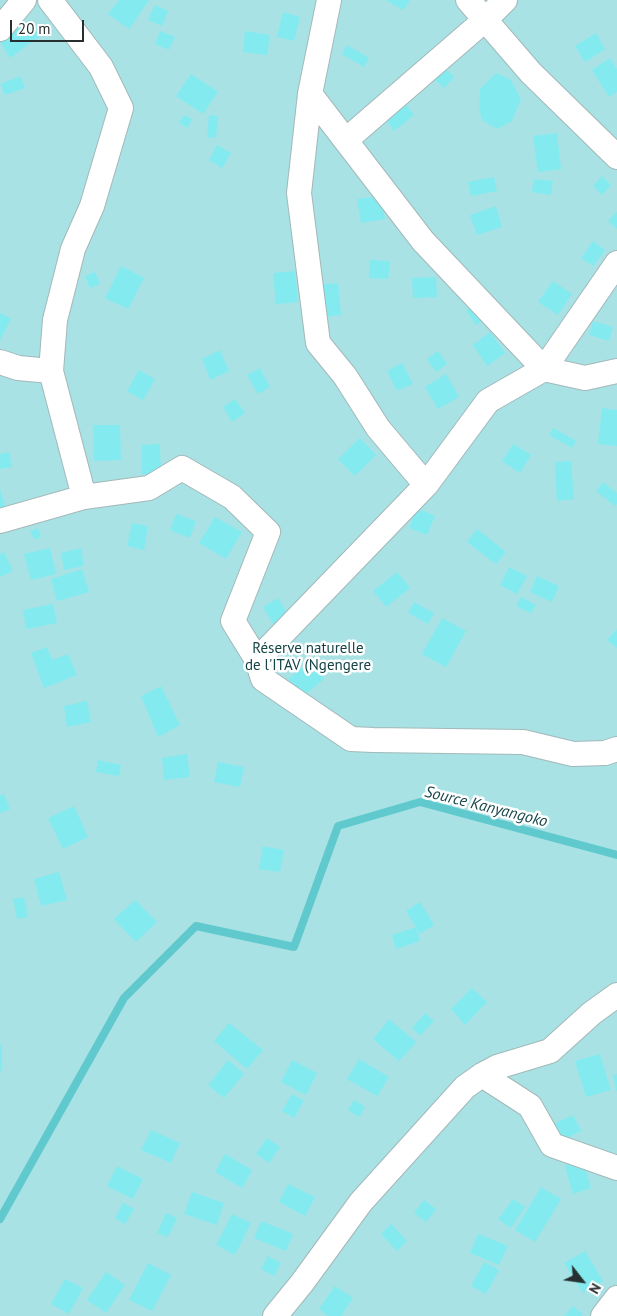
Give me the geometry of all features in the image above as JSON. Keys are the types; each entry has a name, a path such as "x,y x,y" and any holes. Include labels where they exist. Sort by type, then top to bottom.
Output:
{"street":[{"path":"0,29 24,0"},
{"path":"50,0 101,67 121,108 92,206 71,258 55,320 51,371 84,496"},
{"path":"329,0 310,94 299,193 318,343 345,376 378,428 426,486"},
{"path":"468,0 531,73 617,157"},
{"path":"346,140 486,19 505,0"},
{"path":"310,94 423,242 544,369 585,378 617,371"},
{"path":"257,660 426,486 488,401 544,369 617,262"},
{"path":"0,362 18,368 51,371"},
{"path":"0,521 84,496 149,488 182,468 232,497 268,532 233,621 257,660 263,679 351,739 523,742 573,754 605,753 617,749"},
{"path":"275,1316 302,1283 361,1202 465,1087 498,1067 550,1051 617,995"},
{"path":"482,1075 530,1106 552,1145 617,1168"},
{"path":"603,1316 617,1298"}],"green space":[{"name":"Réserve naturelle de l'ITAV (Ngengere","path":"0,0 617,0 617,1316 0,1316"}],"building":[{"path":"119,0 149,0 129,29 108,14"},
{"path":"386,0 410,0 403,10"},
{"path":"155,5 168,11 162,26 148,20"},
{"path":"283,12 300,17 294,41 277,37"},
{"path":"29,20 40,36 10,58 0,41"},
{"path":"160,31 175,37 169,50 155,44"},
{"path":"245,31 270,35 267,55 243,52"},
{"path":"596,33 605,49 585,62 575,46"},
{"path":"347,45 369,58 364,67 342,54"},
{"path":"610,58 617,69 617,92 609,97 592,70"},
{"path":"438,62 454,77 444,88 428,73"},
{"path":"496,73 511,80 521,99 512,121 497,129 482,120 479,107 480,89"},
{"path":"191,74 218,92 203,114 176,96"},
{"path":"20,76 25,88 5,95 1,84"},
{"path":"403,100 414,115 394,131 383,116"},
{"path":"184,115 192,119 188,128 179,123"},
{"path":"209,115 218,116 216,138 207,137"},
{"path":"557,133 561,169 538,172 533,136"},
{"path":"217,145 231,153 222,168 209,160"},
{"path":"602,176 611,185 602,195 593,186"},
{"path":"494,177 497,191 471,196 468,182"},
{"path":"534,179 553,181 551,195 532,192"},
{"path":"381,196 385,219 361,223 357,199"},
{"path":"496,206 502,227 477,235 470,215"},
{"path":"617,212 617,229 608,221"},
{"path":"593,241 605,250 593,266 581,258"},
{"path":"370,260 390,261 388,279 369,278"},
{"path":"121,266 144,278 128,309 105,298"},
{"path":"295,271 298,302 276,304 273,273"},
{"path":"95,272 100,284 90,288 85,276"},
{"path":"436,277 437,297 413,298 412,278"},
{"path":"553,281 572,294 558,315 538,302"},
{"path":"338,283 341,315 321,317 318,285"},
{"path":"473,306 483,320 476,325 466,311"},
{"path":"0,313 11,319 0,340"},
{"path":"593,321 613,327 609,341 589,335"},
{"path":"490,332 505,353 487,366 473,345"},
{"path":"220,350 229,371 210,380 202,359"},
{"path":"438,351 447,364 436,372 427,359"},
{"path":"402,363 413,384 397,391 387,371"},
{"path":"260,368 270,387 258,394 247,375"},
{"path":"139,370 155,379 143,400 127,391"},
{"path":"446,374 459,397 438,409 425,387"},
{"path":"235,399 245,413 232,422 223,407"},
{"path":"602,408 617,410 617,446 598,444"},
{"path":"93,425 120,425 121,460 94,461"},
{"path":"553,428 576,441 572,448 549,435"},
{"path":"360,438 376,455 355,476 338,459"},
{"path":"160,444 161,474 142,474 141,445"},
{"path":"513,444 531,455 520,473 502,461"},
{"path":"9,452 12,467 0,469 0,454"},
{"path":"571,461 574,499 557,501 555,462"},
{"path":"603,482 617,493 617,504 615,506 596,491"},
{"path":"0,489 6,510 0,512"},
{"path":"417,508 435,516 427,535 409,528"},
{"path":"176,514 196,521 190,538 170,530"},
{"path":"215,517 242,532 226,559 199,543"},
{"path":"132,523 148,526 144,550 127,546"},
{"path":"38,528 41,537 34,539 30,531"},
{"path":"477,529 506,552 496,564 467,542"},
{"path":"50,548 56,574 31,580 24,554"},
{"path":"81,548 84,566 64,570 61,553"},
{"path":"4,552 13,571 0,577 0,554"},
{"path":"509,567 527,576 517,594 500,585"},
{"path":"82,569 89,592 57,601 51,579"},
{"path":"397,572 410,588 386,607 373,591"},
{"path":"537,576 559,586 552,602 530,592"},
{"path":"521,597 536,605 531,613 516,606"},
{"path":"278,598 290,618 275,627 263,607"},
{"path":"414,602 434,613 428,624 408,613"},
{"path":"53,604 57,623 26,629 23,610"},
{"path":"442,618 466,631 446,667 422,654"},
{"path":"617,629 617,648 607,640"},
{"path":"47,647 52,660 68,654 77,675 44,688 31,653"},
{"path":"311,662 324,679 302,697 288,679"},
{"path":"161,686 180,725 158,737 141,696"},
{"path":"87,701 91,722 67,727 64,706"},
{"path":"187,754 190,777 164,780 162,758"},
{"path":"98,760 121,765 119,776 96,772"},
{"path":"218,762 244,767 240,787 214,782"},
{"path":"4,794 10,809 0,813 0,796"},
{"path":"74,806 88,837 63,849 48,818"},
{"path":"263,846 284,850 280,872 259,869"},
{"path":"59,872 67,900 41,906 34,879"},
{"path":"24,897 28,917 17,919 13,899"},
{"path":"135,900 157,922 136,942 114,919"},
{"path":"420,902 434,925 420,934 406,911"},
{"path":"416,927 420,941 396,949 392,935"},
{"path":"472,988 487,1002 465,1025 451,1009"},
{"path":"425,1013 434,1021 420,1036 412,1028"},
{"path":"389,1019 416,1042 399,1061 373,1039"},
{"path":"229,1023 263,1050 247,1069 214,1041"},
{"path":"0,1045 2,1045 2,1071 0,1071"},
{"path":"600,1054 611,1090 586,1097 575,1061"},
{"path":"359,1059 389,1077 377,1096 347,1079"},
{"path":"228,1060 244,1074 224,1098 208,1085"},
{"path":"292,1060 317,1073 306,1095 281,1082"},
{"path":"617,1074 617,1091 616,1091 613,1075"},
{"path":"292,1094 304,1101 294,1118 282,1111"},
{"path":"354,1100 365,1107 359,1117 348,1110"},
{"path":"573,1115 581,1131 557,1143 549,1126"},
{"path":"151,1130 180,1143 171,1163 141,1150"},
{"path":"267,1138 280,1147 269,1163 256,1154"},
{"path":"225,1154 252,1170 242,1188 215,1172"},
{"path":"583,1160 591,1188 573,1194 565,1166"},
{"path":"117,1166 143,1179 133,1199 107,1186"},
{"path":"288,1184 315,1197 305,1216 279,1202"},
{"path":"541,1187 561,1199 535,1242 515,1230"},
{"path":"192,1192 224,1203 217,1225 184,1214"},
{"path":"513,1199 525,1207 511,1228 498,1219"},
{"path":"424,1200 436,1209 426,1222 414,1213"},
{"path":"123,1203 134,1209 125,1224 115,1218"},
{"path":"166,1213 177,1218 168,1237 157,1233"},
{"path":"232,1214 251,1223 235,1255 216,1245"},
{"path":"261,1221 293,1234 286,1251 254,1238"},
{"path":"391,1224 407,1241 397,1251 381,1234"},
{"path":"478,1234 508,1246 499,1265 470,1253"},
{"path":"585,1251 603,1281 583,1293 564,1263"},
{"path":"268,1256 281,1263 274,1276 261,1269"},
{"path":"484,1262 499,1270 486,1294 471,1286"},
{"path":"148,1263 171,1275 152,1311 129,1300"},
{"path":"106,1272 125,1285 106,1313 87,1300"},
{"path":"65,1279 83,1288 69,1314 51,1304"},
{"path":"335,1286 353,1298 341,1316 328,1316 319,1309"},
{"path":"573,1306 583,1315 564,1316"}],"waterway":[{"name":"Source Kanyangoko","path":"0,1219 124,998 196,926 294,947 338,826 420,802 617,855"}]}
